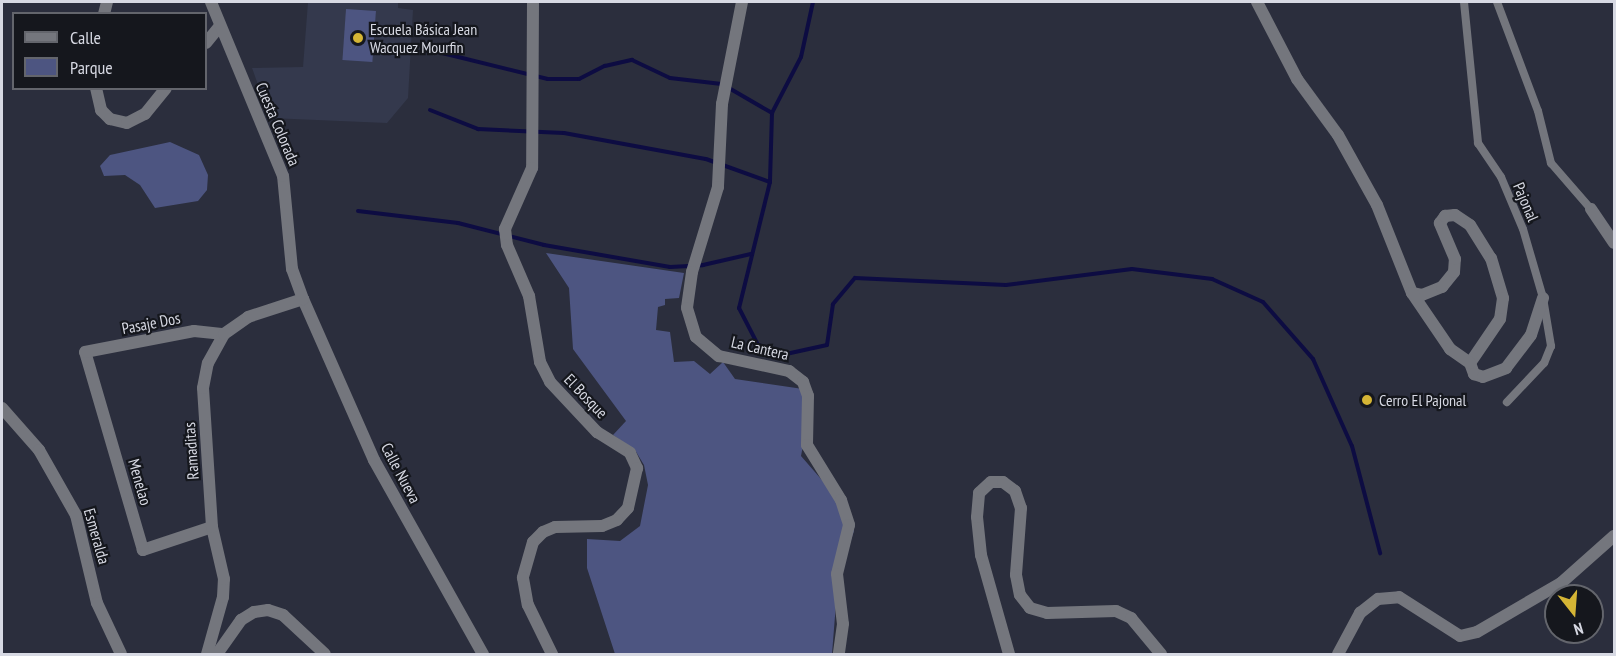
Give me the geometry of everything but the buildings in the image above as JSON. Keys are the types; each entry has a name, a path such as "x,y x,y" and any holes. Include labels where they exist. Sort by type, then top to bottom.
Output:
{"street":[{"name":"Cuesta Colorada","path":"211,2 283,176 292,269 303,299"},
{"name":"El Bosque","path":"533,2 532,168 505,229 507,245 529,296 540,362 550,382 588,424 630,453 637,468 628,508 617,520 602,526 555,527 543,532 533,542 523,578 528,605 552,654"},
{"name":"La Cantera","path":"742,2 723,104 718,187 692,272 687,308 696,337 719,356 789,371 803,382 808,396 807,445 841,500 849,525 837,574 843,624 839,654"},
{"path":"1257,2 1297,79 1338,135 1377,205 1412,293 1450,349 1470,363 1474,374 1483,377 1506,368 1531,335 1543,298"},
{"path":"207,42 220,26"},
{"path":"96,90 101,110 110,119 126,123 145,114 164,90"},
{"path":"1592,209 1614,243"},
{"path":"1412,293 1422,295 1442,287 1454,272 1455,259 1440,223 1444,216 1455,215 1470,225 1491,258 1503,298 1500,319 1470,363"},
{"name":"Ramaditas","path":"207,654 223,597 224,579 212,527 203,388 208,363 224,334 248,316 303,299"},
{"name":"Calle Nueva","path":"303,299 374,460 483,654"},
{"name":"Pasaje Dos","path":"85,352 194,331 224,334"},
{"name":"Menelao","path":"85,352 143,550 212,527"},
{"name":"Esmeralda","path":"2,408 39,450 76,515 97,603 121,654"},
{"path":"1009,654 981,555 977,517 979,493 991,482 1003,482 1015,491 1022,508 1016,575 1020,595 1030,608 1047,614 1116,611 1131,618 1161,654"},
{"path":"1338,654 1360,613 1378,599 1399,597 1460,636 1477,632 1562,583 1614,536"},
{"path":"217,654 241,620 254,612 268,610 283,615 325,654"}],"lane":[{"name":"Pajonal","path":"1464,2 1478,143 1501,177 1523,229 1543,298 1551,346 1544,363 1507,402"},
{"path":"1497,2 1538,111 1551,163 1592,209"}],"shaded area":[{"name":"Escuela Básica Jean Wacquez Mourfin","path":"308,2 398,2 398,8 413,10 408,98 387,123 270,118 252,68 303,67"}],"green space":[{"path":"346,9 376,11 372,62 342,60"},
{"path":"170,142 199,155 208,175 207,190 198,201 155,208 140,185 125,175 104,176 100,166 110,155"},
{"path":"546,253 684,273 679,298 665,299 665,305 658,307 656,330 670,332 674,362 694,361 710,374 723,362 735,379 803,389 808,419 801,456 848,510 854,531 838,578 832,654 615,654 587,568 587,539 620,541 640,526 648,485 644,465 635,450 613,435 626,421 573,349 569,288"}],"waterway":[{"path":"813,2 801,57 772,113 770,182 739,308 758,345 786,354 827,345 833,304 855,278 1006,285 1132,269 1212,279 1263,302 1313,359 1352,446 1380,553"},
{"path":"438,52 548,79 579,79 605,66 632,60 670,78 722,84 772,113"},
{"path":"430,110 478,129 564,133 706,159 770,182"},
{"path":"358,211 458,223 544,245 670,267 703,265 751,254"}],"place":[{"name":"Escuela Básica Jean Wacquez Mourfin","path":"358,38"},
{"name":"Cerro El Pajonal","path":"1367,400"}]}
